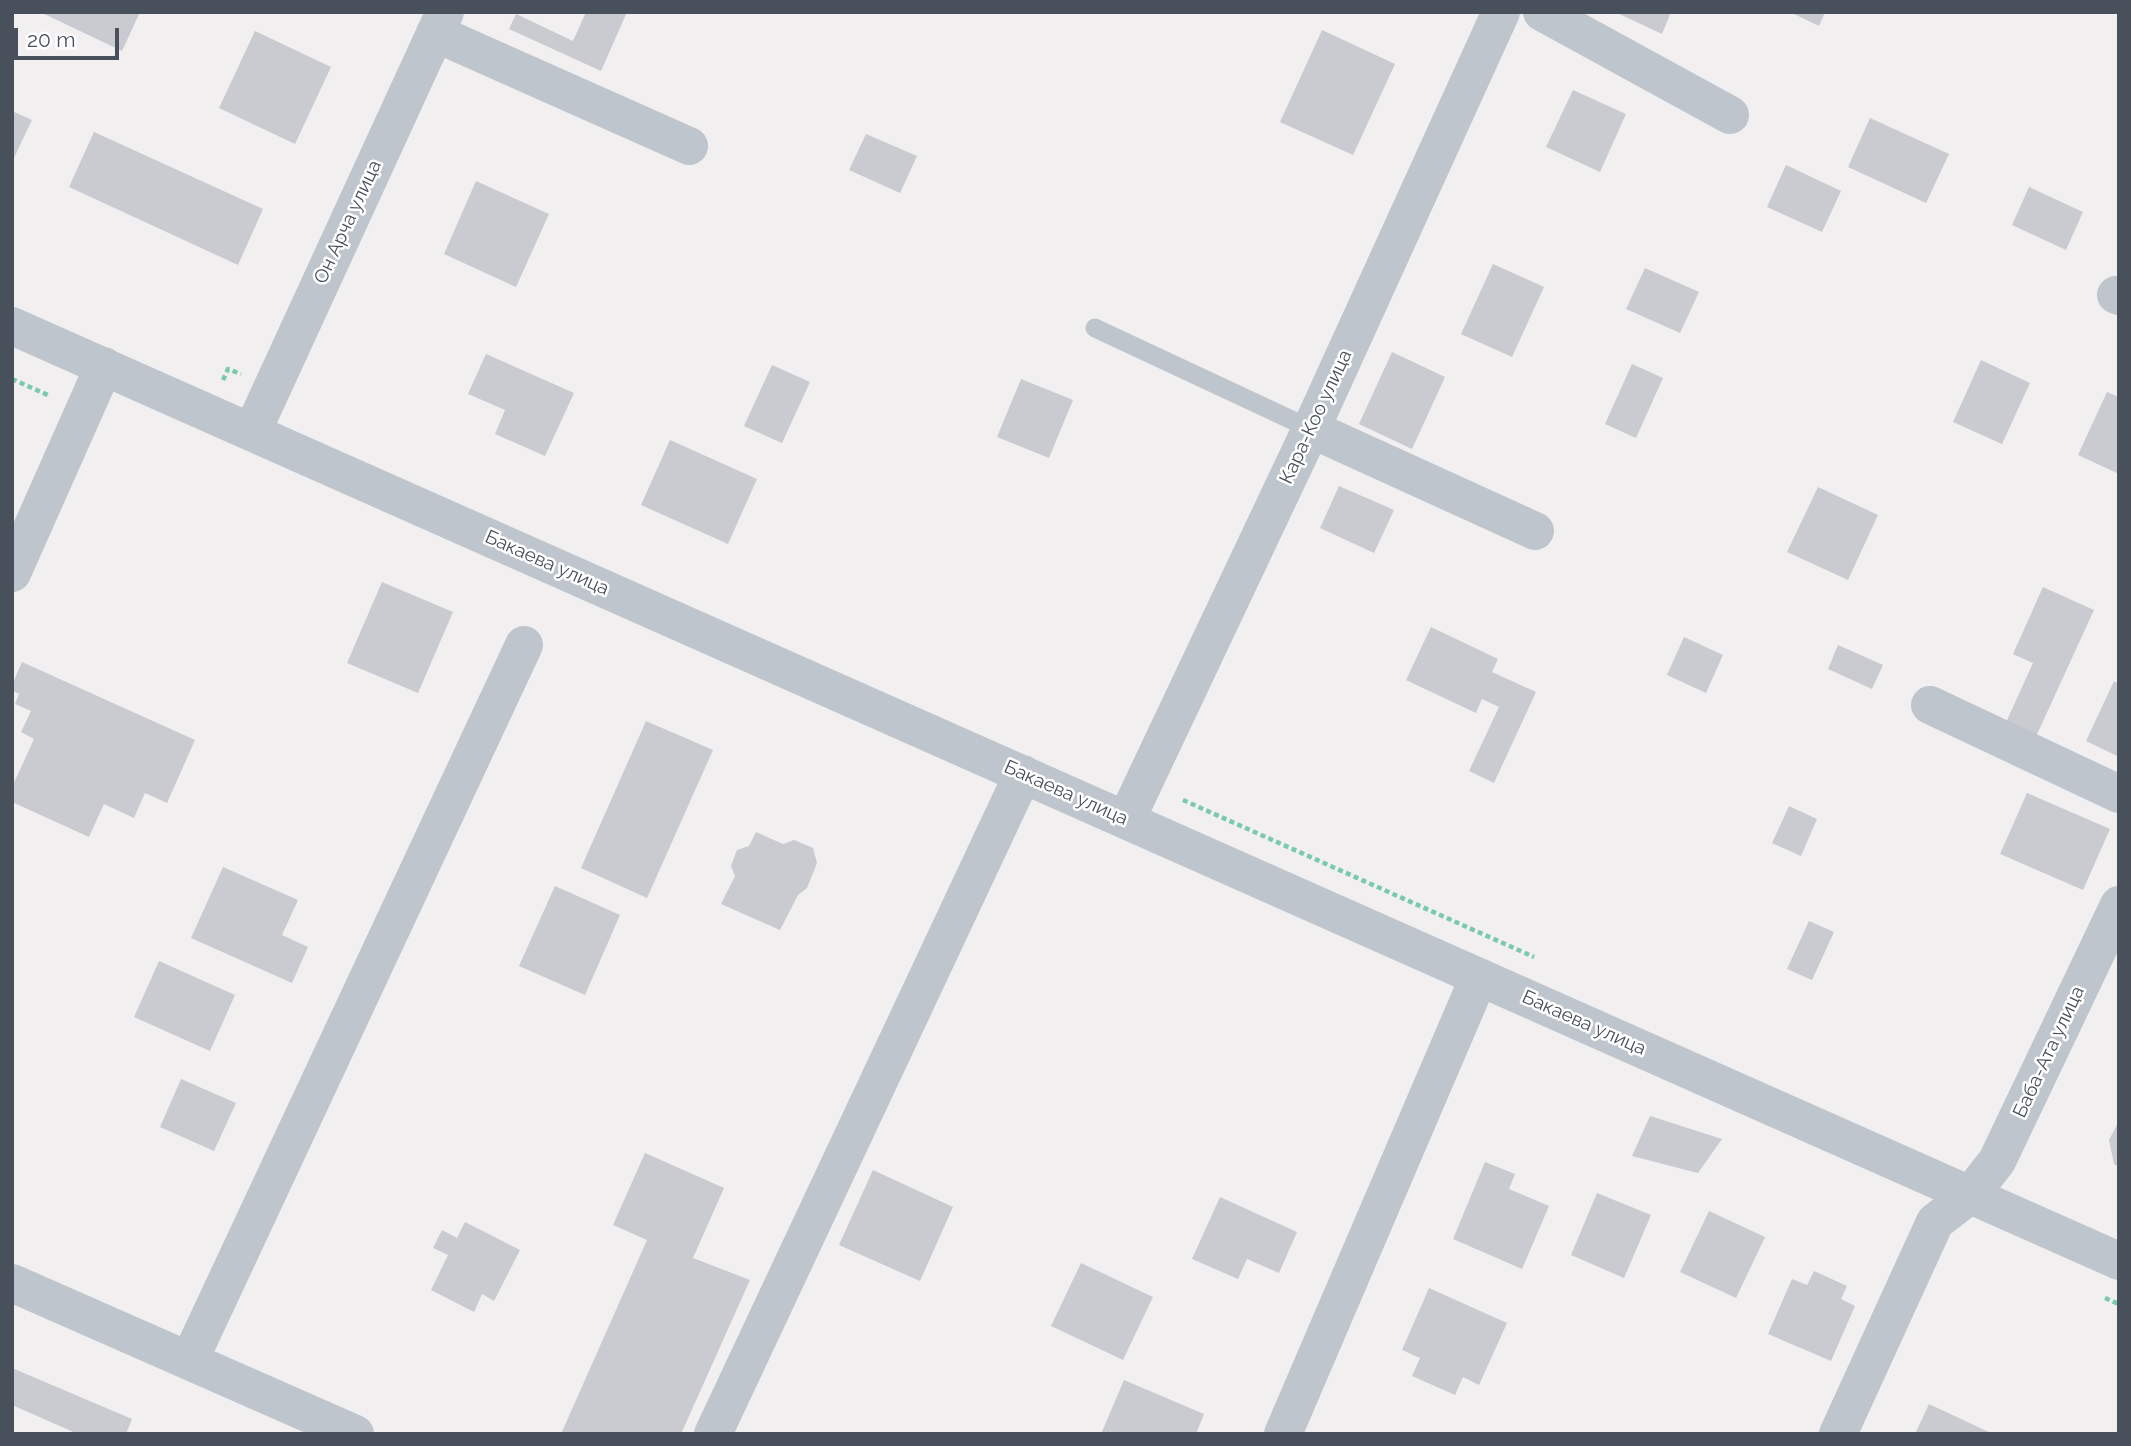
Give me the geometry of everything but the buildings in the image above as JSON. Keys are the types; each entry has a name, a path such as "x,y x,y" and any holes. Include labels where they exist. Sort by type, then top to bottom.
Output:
{"street":[{"name":"Кара-Коо улица","path":"1126,820 1311,429 1501,12"},
{"path":"1542,12 1730,115"},
{"path":"440,23 689,146"},
{"name":"Он Арча улица","path":"252,432 440,23"},
{"name":"Бакаева улица","path":"12,326 2119,1261"},
{"path":"12,573 104,366"},
{"path":"1311,429 1535,531"},
{"path":"189,1361 524,645"},
{"path":"1930,705 2119,794"},
{"path":"713,1434 1023,774"},
{"name":"Баба-Ата улица","path":"1838,1434 1935,1222 1970,1194 1997,1161 2119,905"},
{"path":"1283,1434 1479,977"},
{"path":"12,1283 355,1434"}],"lane":[{"path":"1095,327 1311,429"}],"path":[{"path":"220,387 228,369 250,378"},
{"path":"12,379 55,398"}]}
